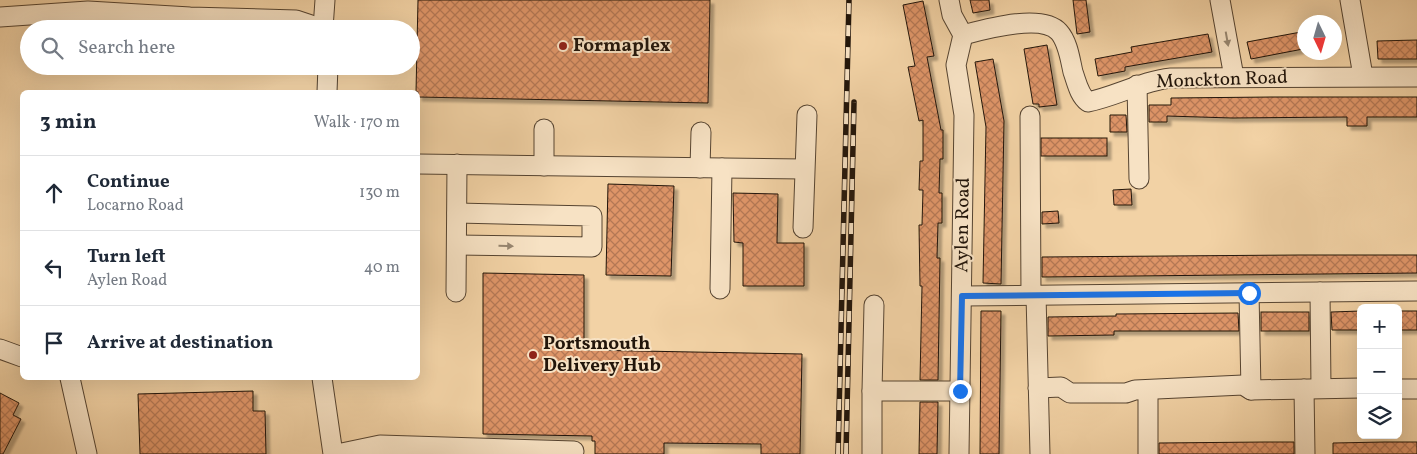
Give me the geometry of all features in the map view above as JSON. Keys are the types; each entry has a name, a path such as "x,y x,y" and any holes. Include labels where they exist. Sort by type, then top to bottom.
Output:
{"street":[{"path":"324,20 325,0"},
{"path":"949,0 952,15 963,36"},
{"path":"1220,0 1234,77"},
{"path":"1350,0 1363,76"},
{"path":"0,17 88,11 189,9 296,20"},
{"name":"Monckton Road","path":"963,36 1034,22 1048,25 1058,31 1064,39 1078,88 1083,98 1088,102 1100,100 1138,85 1171,78 1417,77"},
{"name":"Aylen Road","path":"959,454 964,115 956,65 963,36"},
{"path":"327,90 328,75"},
{"path":"1138,85 1139,179"},
{"path":"804,228 804,169 807,115"},
{"path":"1030,116 1040,454"},
{"path":"544,129 544,166"},
{"path":"700,168 701,132"},
{"path":"420,164 804,169"},
{"path":"456,292 457,164"},
{"path":"720,290 722,168"},
{"path":"457,213 592,216 592,247 457,245"},
{"path":"962,296 1417,291"},
{"path":"1305,454 1320,292"},
{"path":"1249,293 1251,390"},
{"path":"872,454 874,305"},
{"path":"0,349 20,356"},
{"path":"70,380 87,454"},
{"path":"322,380 333,454"},
{"path":"1038,388 1061,387 1070,393 1126,393 1243,385 1251,390 1357,388"},
{"path":"1148,390 1148,454"},
{"path":"872,391 960,391"},
{"path":"337,454 380,445 574,451"}],"building":[{"name":"Formaplex","path":"418,0 710,0 708,103 420,97 420,90 416,90 416,75 420,75 420,20 418,20"},
{"path":"970,0 989,0 990,10 973,13"},
{"path":"1073,0 1086,0 1090,32 1077,34"},
{"path":"923,1 934,56 927,57 941,130 943,130 943,159 940,159 939,193 942,193 942,223 938,223 937,258 940,258 938,380 920,380 922,286 920,286 919,225 922,225 923,190 919,190 920,161 923,161 923,120 919,121 908,67 915,66 903,5"},
{"path":"1297,33 1297,50 1251,59 1247,42"},
{"path":"1208,34 1212,52 1125,67 1125,71 1098,76 1095,59 1132,52 1131,47"},
{"path":"1417,40 1417,59 1378,59 1377,41"},
{"path":"1047,45 1057,105 1039,107 1039,104 1033,104 1024,49"},
{"path":"993,59 1004,121 1001,284 983,283 986,127 975,62"},
{"path":"1417,97 1417,117 1367,117 1367,126 1347,126 1347,117 1232,118 1167,116 1167,122 1149,122 1149,105 1171,105 1171,98"},
{"path":"1110,115 1126,115 1127,132 1110,132"},
{"path":"1041,138 1107,138 1107,156 1041,156"},
{"path":"608,184 674,186 671,276 606,275"},
{"path":"1131,189 1132,205 1114,205 1113,190"},
{"path":"733,193 778,194 777,243 804,243 804,286 743,286 743,243 734,242"},
{"path":"1058,211 1059,223 1042,224 1042,212"},
{"path":"1417,255 1417,273 1042,277 1042,257"},
{"path":"483,273 584,275 584,350 802,354 800,454 761,454 761,444 664,443 664,454 595,454 595,441 592,441 592,436 483,434"},
{"path":"981,311 1001,311 999,454 980,454"},
{"path":"1357,311 1357,330 1332,330 1331,312"},
{"path":"1402,311 1417,311 1417,330 1402,330"},
{"path":"1261,312 1309,312 1309,331 1261,331"},
{"path":"1238,313 1239,331 1114,331 1114,335 1048,336 1048,317 1116,316 1116,314"},
{"path":"253,391 253,411 265,411 266,454 140,454 138,394"},
{"path":"0,393 19,403 13,415 21,419 3,454 0,454"},
{"path":"920,402 938,402 937,454 919,454"},
{"path":"1294,442 1294,454 1159,454 1159,443"},
{"path":"1417,442 1417,454 1333,454 1333,443"}],"railway":[{"path":"838,454 849,0"},
{"path":"846,454 854,102"}],"place":[{"name":"Formaplex","path":"563,46"},
{"name":"Portsmouth Delivery Hub","path":"533,355"}],"route":[{"path":"960,391 962,296 1249,293"}]}
